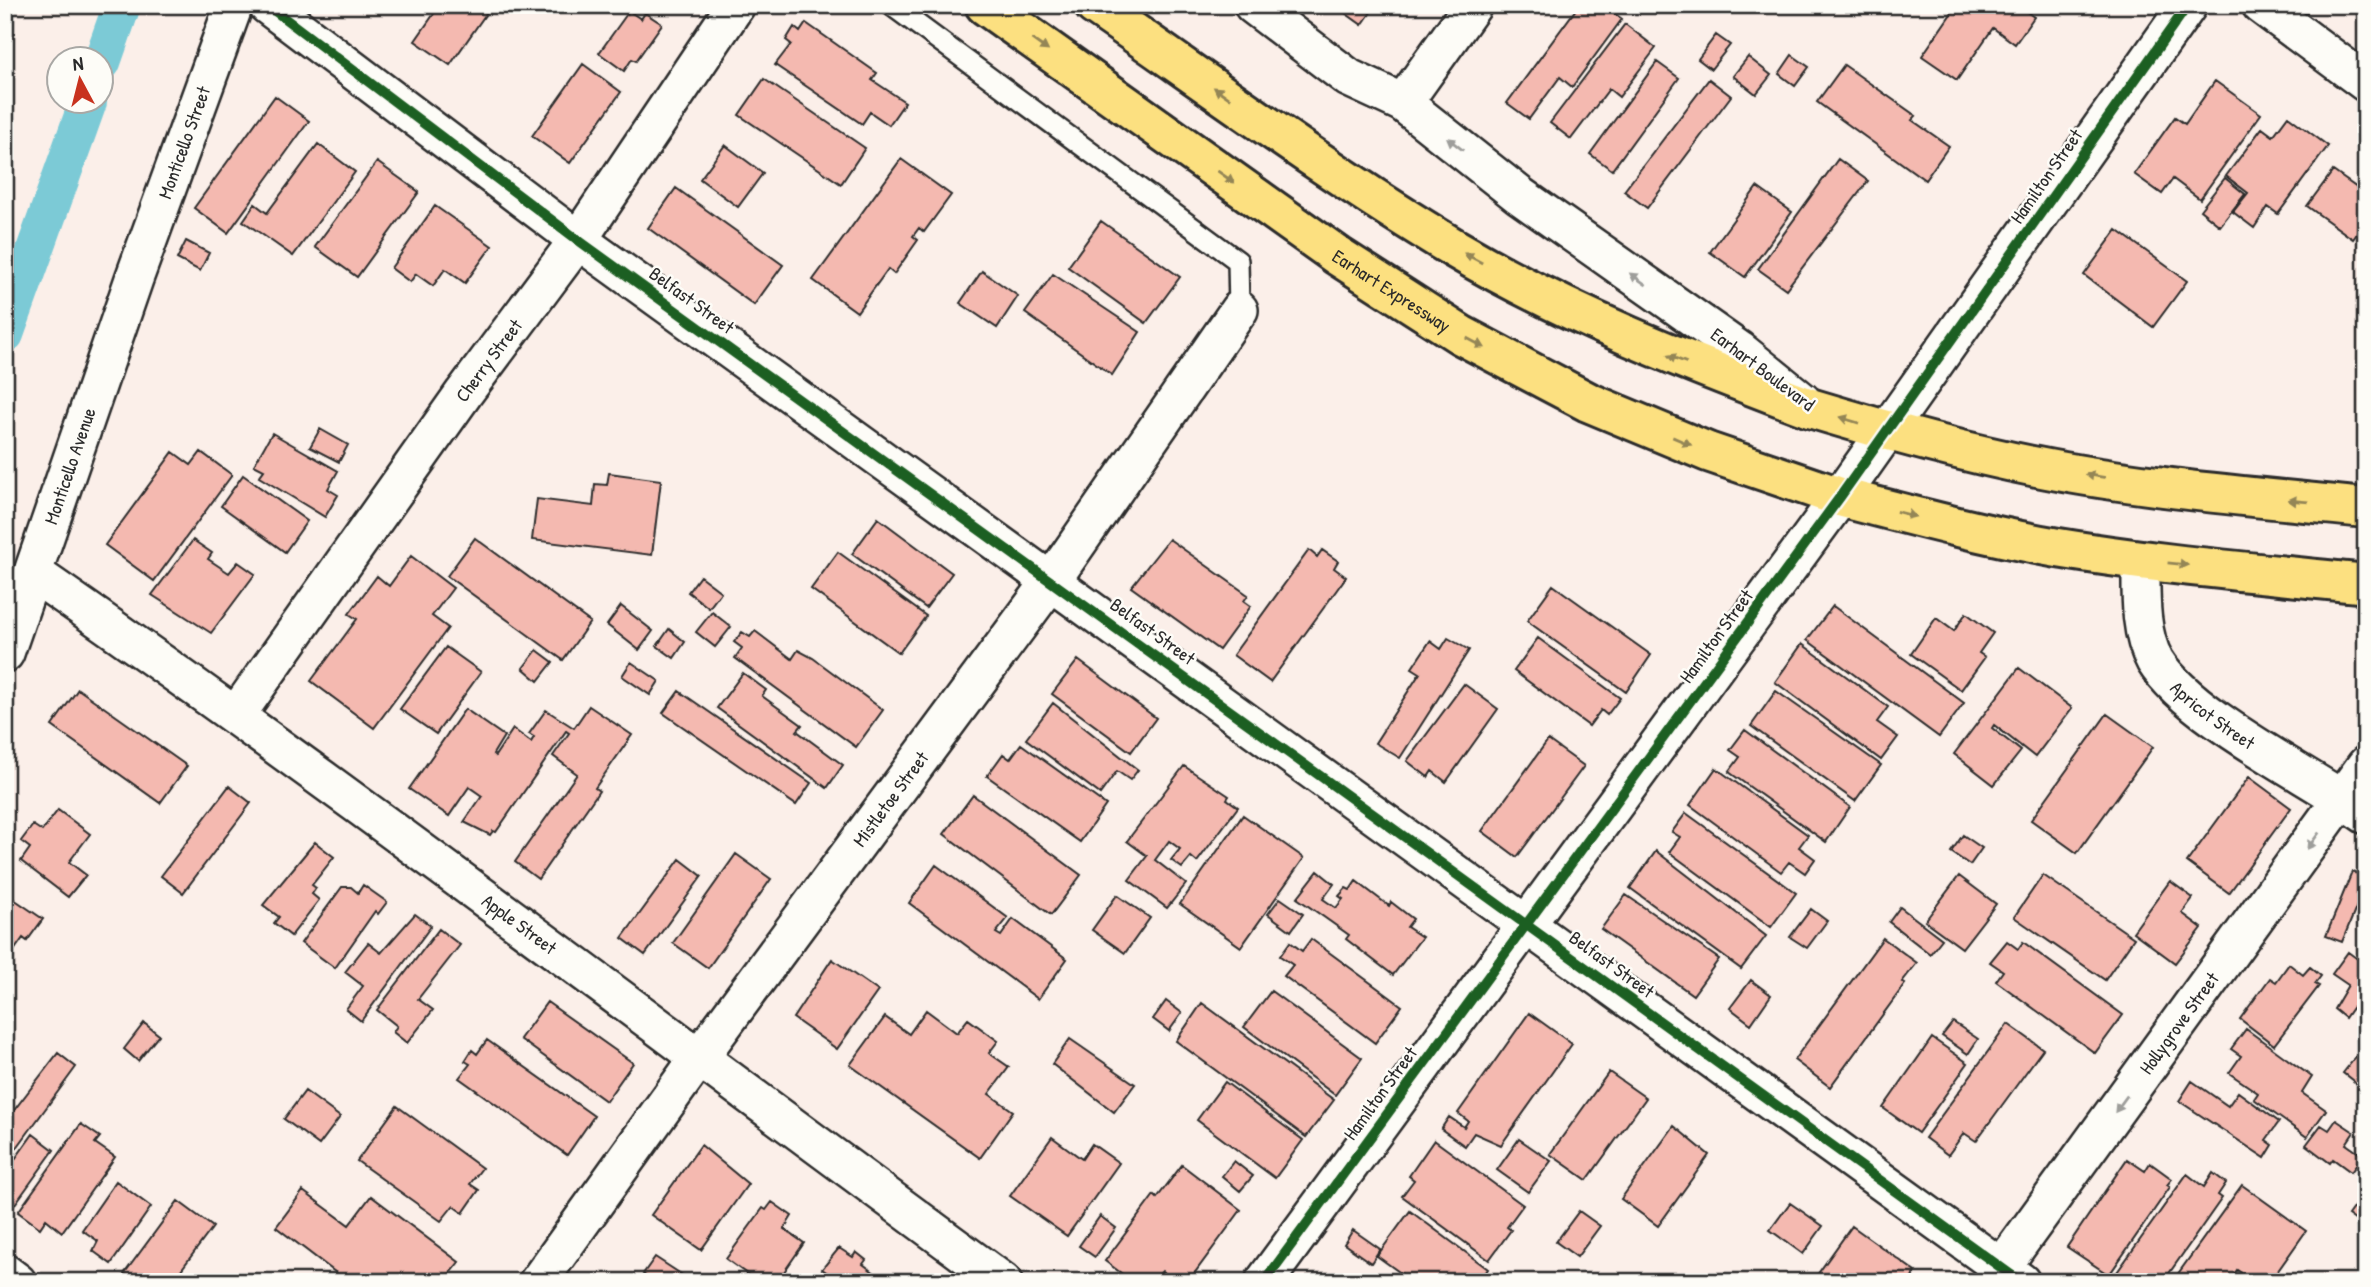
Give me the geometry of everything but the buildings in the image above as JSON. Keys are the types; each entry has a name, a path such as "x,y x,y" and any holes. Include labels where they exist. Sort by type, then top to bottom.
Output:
{"main road":[{"name":"Earhart Expressway","path":"985,5 1338,257 1461,335 1588,402 1708,452 1840,497"},
{"path":"1094,5 1305,151 1454,248 1550,300 1668,355 1810,408"},
{"name":"Earhart Boulevard","path":"1810,408 1887,431 2032,466 2195,492 2366,508"},
{"path":"1840,497 1955,527 2141,561 2366,584"}],"street":[{"name":"Monticello Street","path":"135,279 234,5"},
{"name":"Belfast Street","path":"267,5 578,240 1526,923 2005,1277"},
{"name":"Cherry Street","path":"237,715 464,393 578,240 736,5"},
{"name":"Earhart Boulevard","path":"1253,5 1349,78 1403,103 1519,195 1739,350 1810,408"},
{"path":"1403,103 1473,5"},
{"name":"Hamilton Street","path":"1264,1282 1840,497 2188,5"},
{"path":"2261,5 2366,83"},
{"name":"Monticello Avenue","path":"5,653 135,279"},
{"name":"Mistletoe Street","path":"538,1282 698,1059 1052,580 1238,310"},
{"name":"Apricot Street","path":"2141,561 2146,629 2154,659 2175,686 2208,713 2355,807"},
{"name":"Apple Street","path":"33,573 237,715 698,1059 1003,1282"},
{"name":"Hollygrove Street","path":"2005,1277 2355,807 2366,765"},
{"path":"5,1273 17,1282"}],"lane":[{"path":"891,5 1238,261 1238,310"}],"waterway":[{"path":"108,46 122,5"},
{"path":"5,334 83,116"}],"cycle path":[{"path":"267,5 578,240 2021,1282"},
{"path":"1264,1282 1840,497 2188,5"}]}
